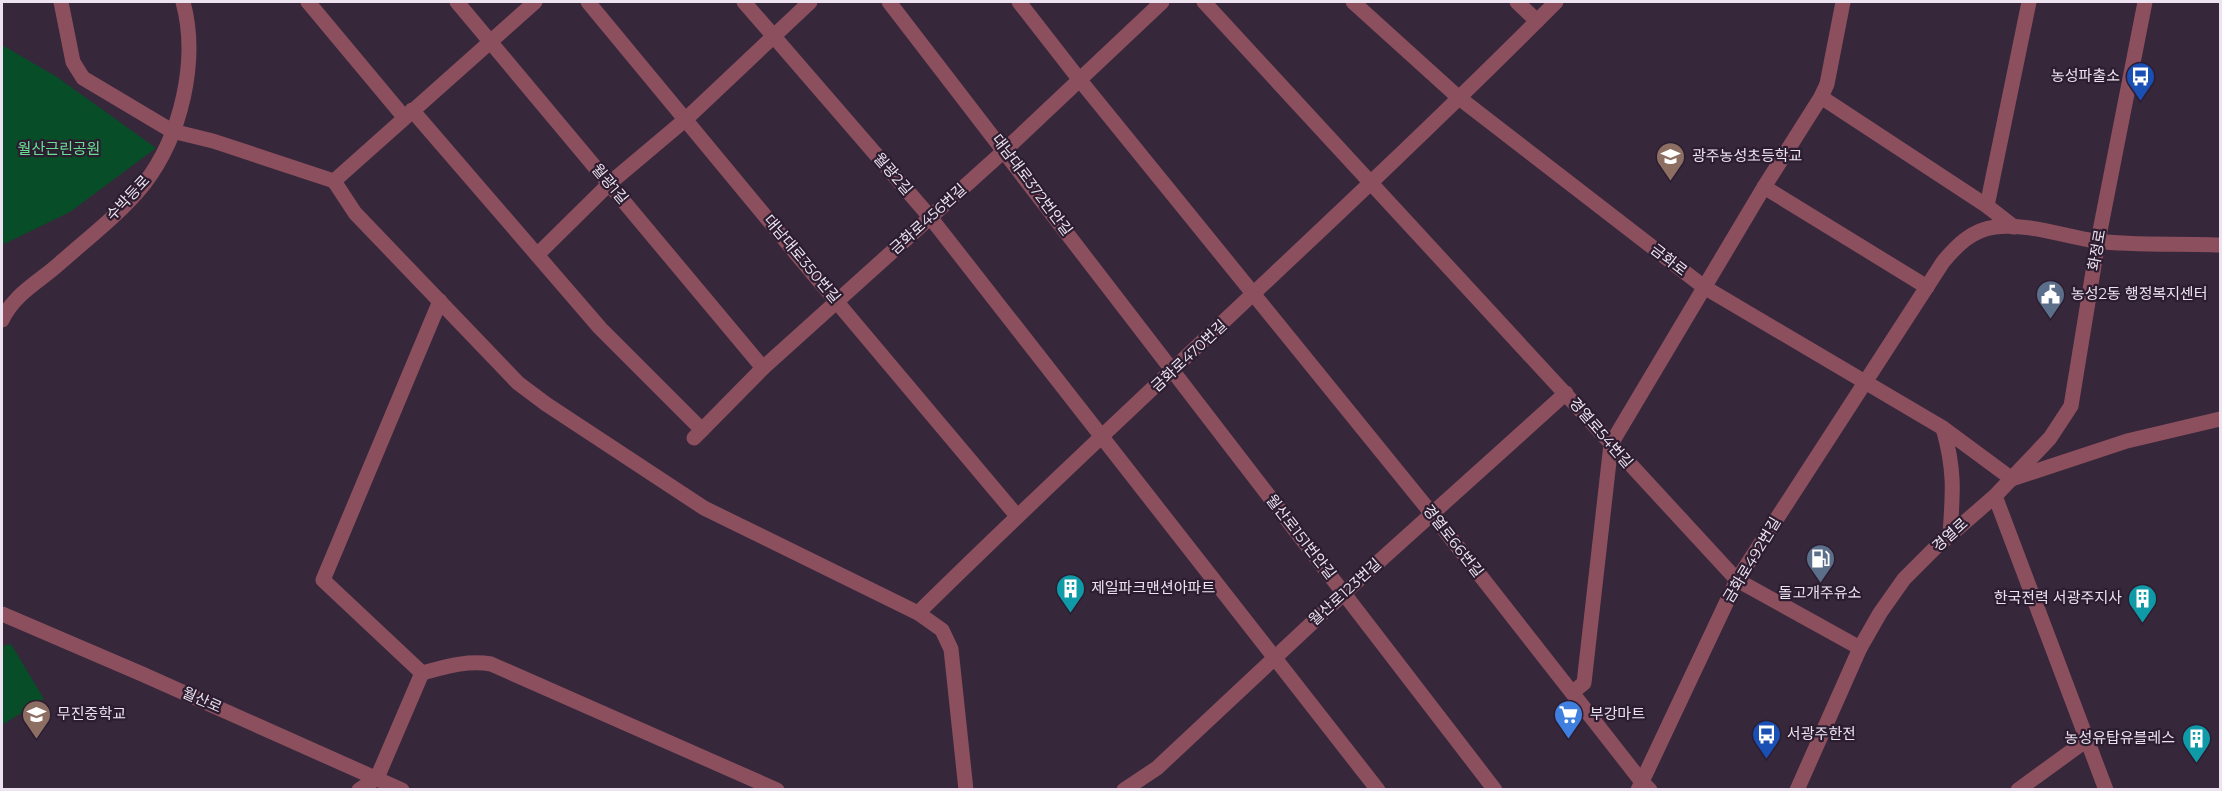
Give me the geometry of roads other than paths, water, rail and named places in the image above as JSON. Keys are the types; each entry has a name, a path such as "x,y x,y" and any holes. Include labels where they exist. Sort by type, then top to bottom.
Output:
{"street":[{"path":"61,2 73,62 83,78 172,131 213,141 334,181 355,213 518,383 546,404 704,508 918,613 942,630 951,649 966,789"},
{"name":"수박등로","path":"2,320 6,310 20,294 92,235 142,186 157,166 183,101 188,75 189,35 183,2"},
{"path":"308,2 537,255 610,183 686,119 810,2"},
{"name":"월광1길","path":"457,2 763,368"},
{"path":"334,181 535,2"},
{"name":"대남대로350번길","path":"588,2 1017,516"},
{"name":"월광2길","path":"744,2 930,217 1378,789"},
{"name":"대남대로372번안길","path":"890,2 1173,370"},
{"name":"경열로66번길","path":"1019,2 1432,514 1573,692 1644,787"},
{"name":"금화로456번길","path":"537,255 600,328 698,434 763,368 1005,150 1162,2"},
{"name":"경열로54번길","path":"1204,2 1737,580 1860,648"},
{"name":"금화로","path":"1353,2 1458,97 1704,287 1943,428 2012,479"},
{"path":"1517,2 1537,21"},
{"name":"금화로470번길","path":"918,613 1017,516 1371,183 1556,2"},
{"path":"1573,692 1584,683 1611,444 1764,187 1821,97 1827,84 1844,2"},
{"path":"1987,206 2029,2"},
{"name":"화정로","path":"2012,479 2050,438 2071,406 2098,241 2145,2"},
{"path":"1821,97 1987,206 2014,227 2098,241 2220,244"},
{"path":"1764,187 1927,287"},
{"name":"금화로492번길","path":"1644,787 1737,580 1943,262 1957,246 1975,233 1994,227 2014,227"},
{"path":"422,673 323,580 440,302"},
{"name":"월산로151번안길","path":"1173,370 1495,789"},
{"name":"월산로123번길","path":"1124,789 1157,768 1344,593 1566,393"},
{"name":"경열로","path":"1797,789 1860,648 1871,627 1904,579 2012,479 2127,441 2220,419"},
{"path":"1943,428 1951,456 1954,481 1950,534"},
{"path":"1995,496 2106,789"},
{"name":"월산로","path":"2,614 402,789"},
{"path":"422,673 457,664 476,662 491,664 777,789"},
{"path":"358,789 377,778 422,673"},
{"path":"2018,789 2088,739"}],"place":[{"name":"농성파출소","path":"2141,102"},
{"name":"광주농성초등학교","path":"1671,182"},
{"name":"농성2동 행정복지센터","path":"2050,320"},
{"name":"돌고개주유소","path":"1820,584"},
{"name":"제일파크맨션아파트","path":"1070,614"},
{"name":"한국전력 서광주지사","path":"2143,624"},
{"name":"무진중학교","path":"36,740"},
{"name":"부강마트","path":"1569,740"},
{"name":"서광주한전","path":"1766,760"},
{"name":"농성유탑유블레스","path":"2196,764"}],"park label":[{"name":"월산근린공원","path":"59,149"}]}
